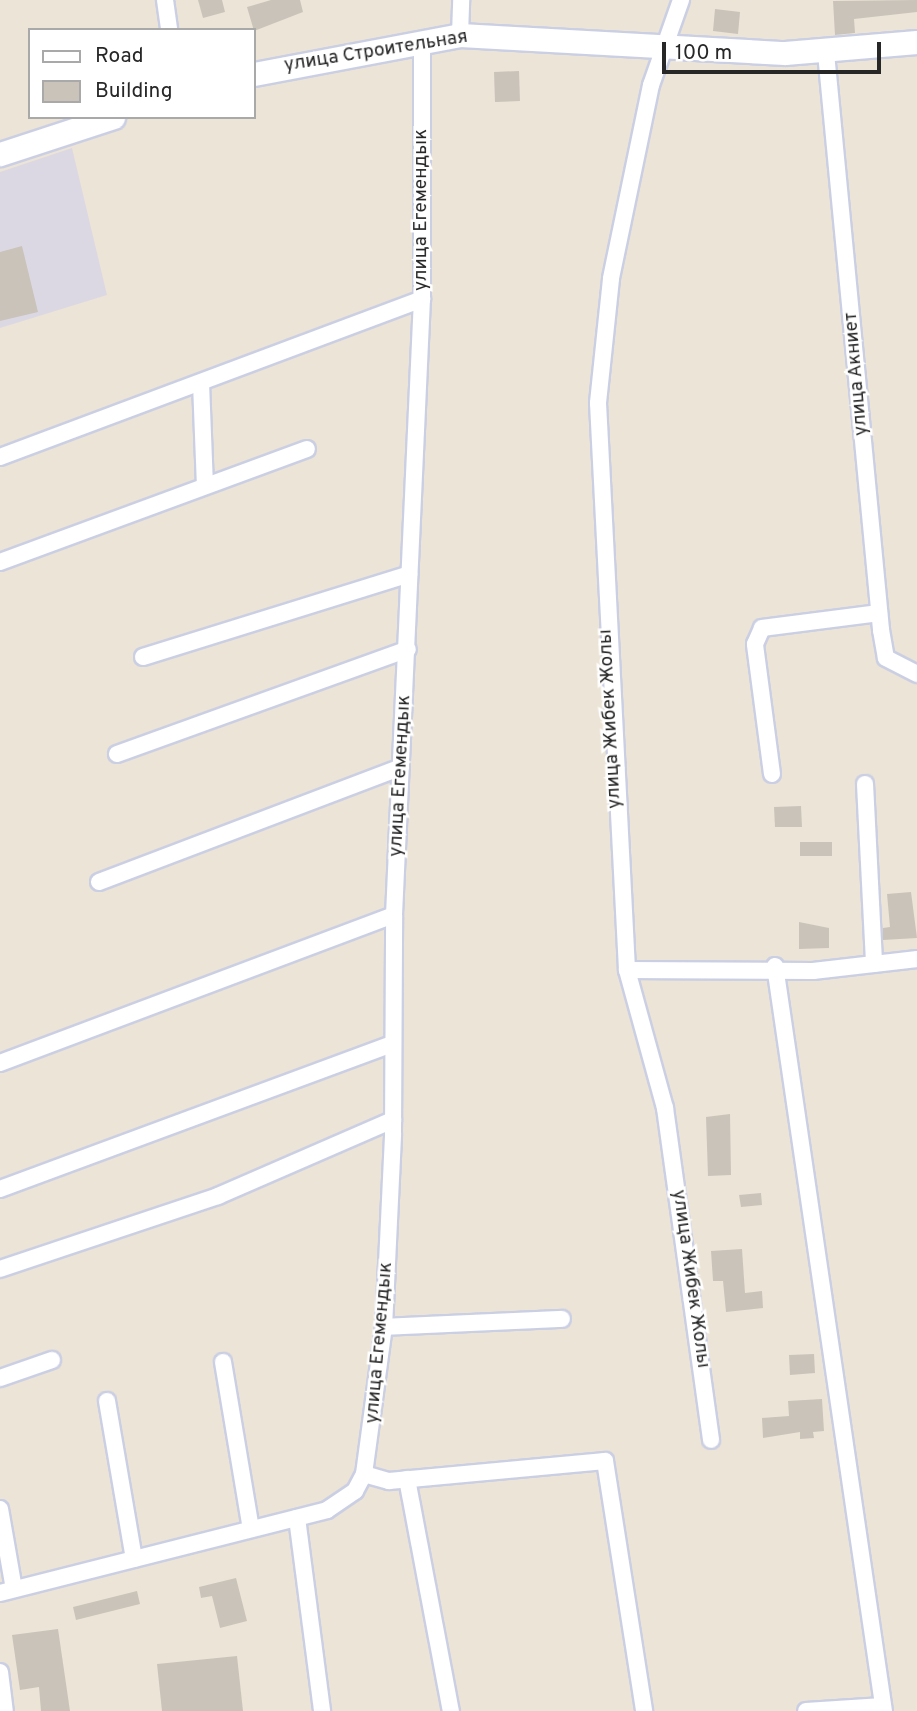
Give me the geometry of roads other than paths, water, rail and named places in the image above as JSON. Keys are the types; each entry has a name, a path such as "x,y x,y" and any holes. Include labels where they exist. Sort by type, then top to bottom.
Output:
{"main road":[{"name":"улица Строительная","path":"256,74 460,36 826,52 917,42"},
{"path":"0,154 107,119"}],"street":[{"path":"164,0 169,28"},
{"path":"460,36 461,0"},
{"name":"улица Жибек Жолы","path":"681,0 667,46 650,85 600,348 610,738 627,970 665,1108 711,1440"},
{"name":"улица Егемендык","path":"297,1518 344,1502 364,1474 384,1327 393,1120 394,915 422,299 422,42"},
{"name":"улица Акниет","path":"826,52 886,658 917,674"},
{"path":"0,457 422,299"},
{"path":"201,383 205,486"},
{"path":"0,562 307,449"},
{"path":"143,657 409,574"},
{"path":"772,774 755,644 762,628 880,613"},
{"path":"117,754 408,649"},
{"path":"99,882 401,766"},
{"path":"864,784 874,964"},
{"path":"0,1063 394,915"},
{"path":"627,970 775,967 813,971 917,959"},
{"path":"775,967 884,1709 806,1711"},
{"path":"0,1189 392,1044"},
{"path":"0,1269 218,1196 393,1120"},
{"path":"384,1327 562,1319"},
{"path":"0,1378 52,1360"},
{"path":"223,1362 251,1529"},
{"path":"107,1401 134,1559"},
{"path":"364,1474 407,1479 606,1461 644,1711"},
{"path":"407,1479 451,1711"},
{"path":"0,1509 7,1591 297,1518 322,1711"},
{"path":"0,1671 5,1711"}]}
